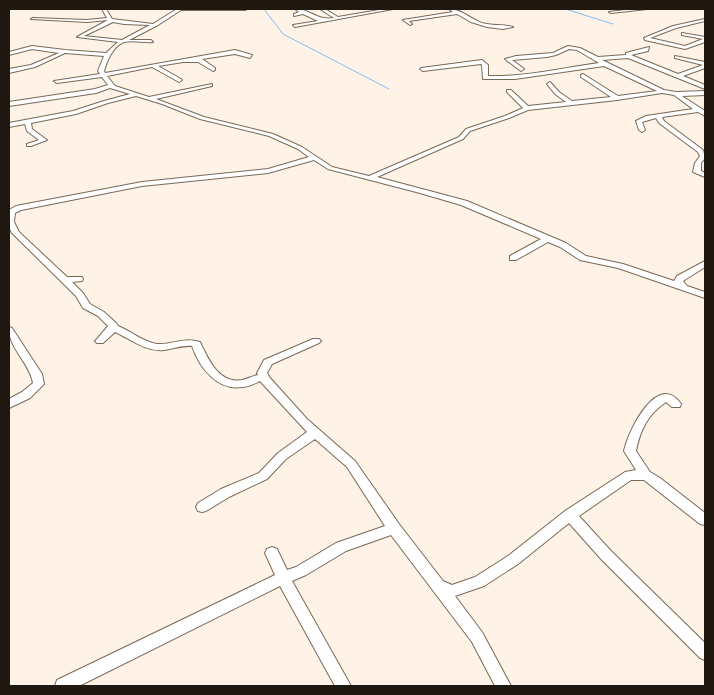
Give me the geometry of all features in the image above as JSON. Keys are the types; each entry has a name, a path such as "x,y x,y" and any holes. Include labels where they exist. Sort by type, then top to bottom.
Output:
{"street":[{"path":"104,9 111,20"},
{"path":"245,9 180,9 120,41 107,55 101,71 112,86 202,118 271,135 300,148 330,168 423,191 464,204 563,245 583,258 620,266 705,294"},
{"path":"297,9 323,21"},
{"path":"322,9 337,18"},
{"path":"295,26 391,9"},
{"path":"451,9 490,28 511,28"},
{"path":"611,12 645,9"},
{"path":"296,15 303,12"},
{"path":"410,24 405,20 458,13"},
{"path":"33,19 111,20 155,24"},
{"path":"111,20 79,37 120,41 151,41"},
{"path":"705,20 692,22 646,38 685,48 705,39"},
{"path":"692,22 705,26"},
{"path":"115,26 142,30"},
{"path":"684,34 705,39"},
{"path":"9,54 32,46 65,52 107,55"},
{"path":"521,69 508,59 543,56 560,52 568,47 584,51 605,64 627,73 661,92"},
{"path":"629,56 628,54 646,50 647,48"},
{"path":"9,71 34,66 65,52"},
{"path":"57,81 104,75 235,52 250,56"},
{"path":"597,59 629,56 705,87"},
{"path":"676,57 705,65"},
{"path":"192,59 199,60 213,69"},
{"path":"423,69 482,62 485,65 485,78 500,78 557,73 579,67 605,64"},
{"path":"678,76 705,65"},
{"path":"153,66 178,80"},
{"path":"583,76 617,98"},
{"path":"550,84 557,93 571,103"},
{"path":"146,99 210,85"},
{"path":"9,104 96,91 112,86"},
{"path":"509,92 527,108"},
{"path":"370,178 461,138 468,130 527,108 661,92 676,94 705,93"},
{"path":"676,94 705,114"},
{"path":"9,125 74,113 106,102 137,95"},
{"path":"642,130 639,121 646,118 697,110"},
{"path":"658,116 661,122 701,151 703,156 698,163 697,172 705,175"},
{"path":"28,123 29,130 44,140 29,145"},
{"path":"264,377 240,384 224,380 205,365 196,344 184,342 158,348 141,344 125,333 113,328 107,318 86,306 80,296 65,280 16,233 10,222 10,212 19,208 142,184 268,171 314,158"},
{"path":"513,258 547,239"},
{"path":"683,286 678,281 680,278 705,264"},
{"path":"65,280 79,279"},
{"path":"100,341 113,328"},
{"path":"9,330 38,374 39,384 26,396 9,404"},
{"path":"316,341 268,362 262,373 264,377 315,433 352,464 394,528 445,588 455,608 477,637 503,686"},
{"path":"676,404 666,397 655,403 643,417 637,428 630,451 646,475 705,520"},
{"path":"202,508 225,493 263,476 282,456 315,433"},
{"path":"445,588 479,582 513,560 570,515 629,475 646,475"},
{"path":"570,515 606,555 705,653"},
{"path":"64,686 282,578 301,571 341,547 394,528"},
{"path":"272,553 282,578 343,686"}],"waterway":[{"path":"264,9 283,34 389,89"},
{"path":"565,9 613,24"}]}
